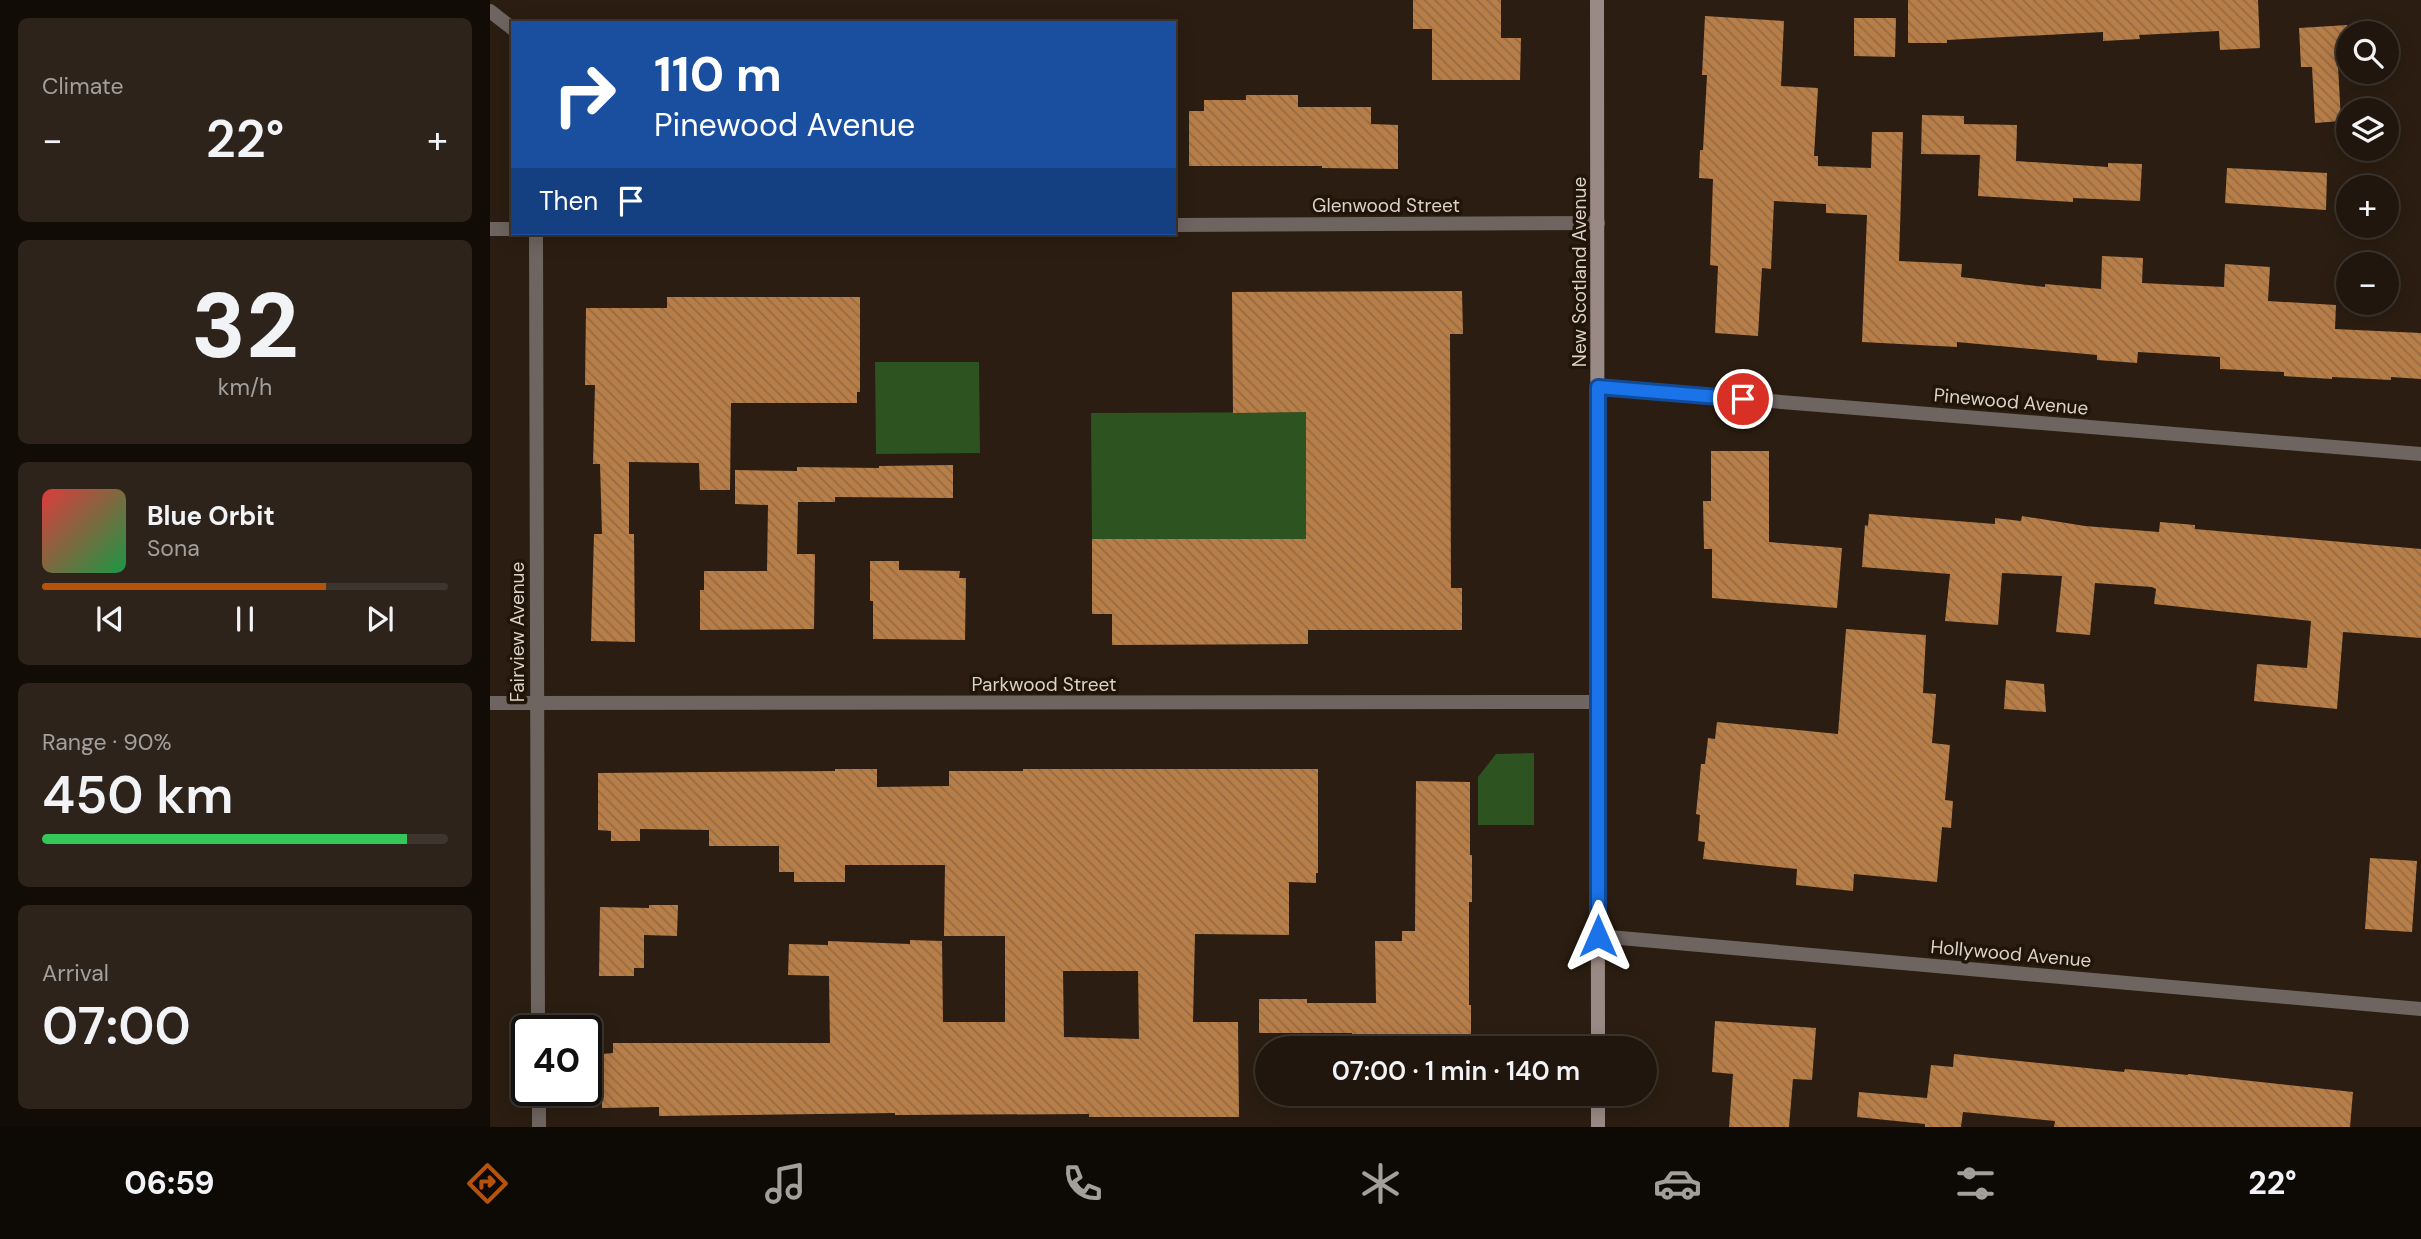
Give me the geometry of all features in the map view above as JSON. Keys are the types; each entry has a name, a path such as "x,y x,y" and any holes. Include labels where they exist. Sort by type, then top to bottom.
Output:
{"street":[{"name":"New Scotland Avenue","path":"1597,0 1598,1036"},
{"path":"490,11 511,27"},
{"name":"Glenwood Street","path":"1176,225 1598,223"},
{"path":"490,229 511,229"},
{"name":"Fairview Avenue","path":"536,235 538,1015"},
{"name":"Pinewood Avenue","path":"1598,387 2421,454"},
{"name":"Parkwood Street","path":"490,703 1598,702"},
{"name":"Hollywood Avenue","path":"1598,936 2421,1009"},
{"path":"539,1106 539,1127"},
{"path":"1598,1106 1598,1127"}],"green space":[{"path":"875,362 979,362 980,453 876,454"},
{"path":"1306,412 1306,539 1092,539 1091,413"},
{"path":"1534,753 1534,825 1478,825 1478,777 1496,754"}],"building":[{"path":"1413,0 1501,0 1501,38 1521,38 1520,80 1432,80 1432,29 1413,29"},
{"path":"1908,0 2258,0 2260,48 2220,50 2219,31 2139,35 2140,39 2103,41 2103,32 1947,40 1947,43 1908,43"},
{"path":"1705,16 1784,21 1781,86 1818,88 1814,156 1818,156 1818,166 1871,168 1872,132 1903,132 1899,261 1962,264 1961,277 2045,287 2045,284 2101,289 2102,256 2143,258 2142,283 2224,287 2225,264 2270,267 2268,301 2336,305 2335,329 2421,333 2421,379 2332,379 2284,376 2284,372 2220,369 2220,357 2138,352 2137,363 2097,360 2097,355 1957,342 1957,347 1862,342 1867,215 1826,213 1826,204 1774,201 1771,269 1762,268 1758,336 1715,333 1718,266 1710,265 1713,179 1699,178 1707,75 1702,75"},
{"path":"1854,18 1896,18 1895,57 1854,56"},
{"path":"2336,26 2336,84 2339,84 2340,98 2336,98 2336,121 2315,123 2312,67 2301,67 2299,28"},
{"path":"1246,95 1298,95 1298,107 1371,107 1371,124 1398,125 1398,169 1189,166 1189,111 1204,111 1204,100 1246,100"},
{"path":"1922,115 1964,116 1964,124 2017,125 2016,161 2108,167 2108,163 2142,164 2140,201 2073,198 2073,202 1978,196 1980,155 1921,154"},
{"path":"2227,168 2327,173 2326,210 2225,203"},
{"path":"1462,291 1463,334 1450,334 1451,588 1462,588 1462,630 1308,630 1308,644 1112,645 1112,614 1092,614 1092,539 1306,539 1306,412 1233,413 1232,292"},
{"path":"667,297 860,297 860,392 857,392 857,403 731,403 730,490 700,490 699,463 629,462 629,534 634,534 635,642 591,641 594,534 602,534 600,464 593,464 595,385 585,385 586,308 667,308"},
{"path":"1711,451 1769,451 1769,542 1842,548 1837,608 1712,598 1712,549 1704,549 1703,501 1711,501"},
{"path":"953,465 953,498 835,497 835,502 798,502 797,554 815,554 814,629 700,630 700,590 704,590 704,571 767,571 768,505 735,504 735,470 797,471 797,467"},
{"path":"1869,514 1995,524 1995,518 2021,521 2022,516 2085,526 2159,532 2160,522 2195,525 2195,529 2421,549 2421,638 2343,632 2337,709 2254,701 2257,664 2307,668 2311,621 2154,604 2156,589 2152,587 2095,583 2090,635 2056,632 2062,576 2002,573 1998,625 1945,621 1950,574 1862,567 1865,525 1868,526"},
{"path":"870,561 899,561 899,570 960,571 959,578 966,578 965,640 873,639"},
{"path":"1846,629 1926,635 1923,693 1936,694 1932,743 1950,745 1945,800 1953,801 1951,828 1942,827 1937,882 1854,874 1853,891 1796,885 1797,869 1703,859 1705,842 1698,841 1700,815 1696,814 1701,764 1705,764 1708,738 1715,739 1717,722 1838,734"},
{"path":"2006,680 2044,684 2046,712 2004,709"},
{"path":"877,769 877,787 949,786 949,771 1318,769 1318,873 1316,883 1289,882 1289,935 1195,934 1193,1022 1238,1022 1239,1117 895,1113 659,1116 659,1107 602,1108 602,1054 613,1053 613,1043 830,1043 829,976 788,975 789,944 828,945 828,941 910,944 910,940 942,941 943,1022 1005,1022 1005,936 944,936 945,865 845,865 845,882 794,882 794,872 779,872 779,846 709,846 709,830 640,829 640,841 611,841 611,831 598,830 598,773","holes":["1063,971 1138,971 1139,1039 1064,1037"]},
{"path":"1416,781 1470,782 1471,1036 1259,1033 1259,999 1307,999 1307,1003 1376,1003 1375,941 1402,941 1402,931 1415,931"},
{"path":"2370,858 2417,861 2412,932 2365,929"},
{"path":"649,905 678,905 677,936 644,935 644,968 634,968 634,976 599,976 600,907 649,908"},
{"path":"1715,1021 1816,1028 1812,1080 1793,1079 1789,1127 1729,1127 1733,1074 1712,1072"},
{"path":"1954,1054 2124,1072 2125,1069 2188,1074 2353,1092 2350,1127 2054,1127 2055,1121 1963,1112 1961,1127 1925,1127 1925,1124 1857,1117 1859,1092 1927,1098 1931,1065 1953,1067"}],"route":[{"path":"1598,936 1598,387 1743,399"}]}
